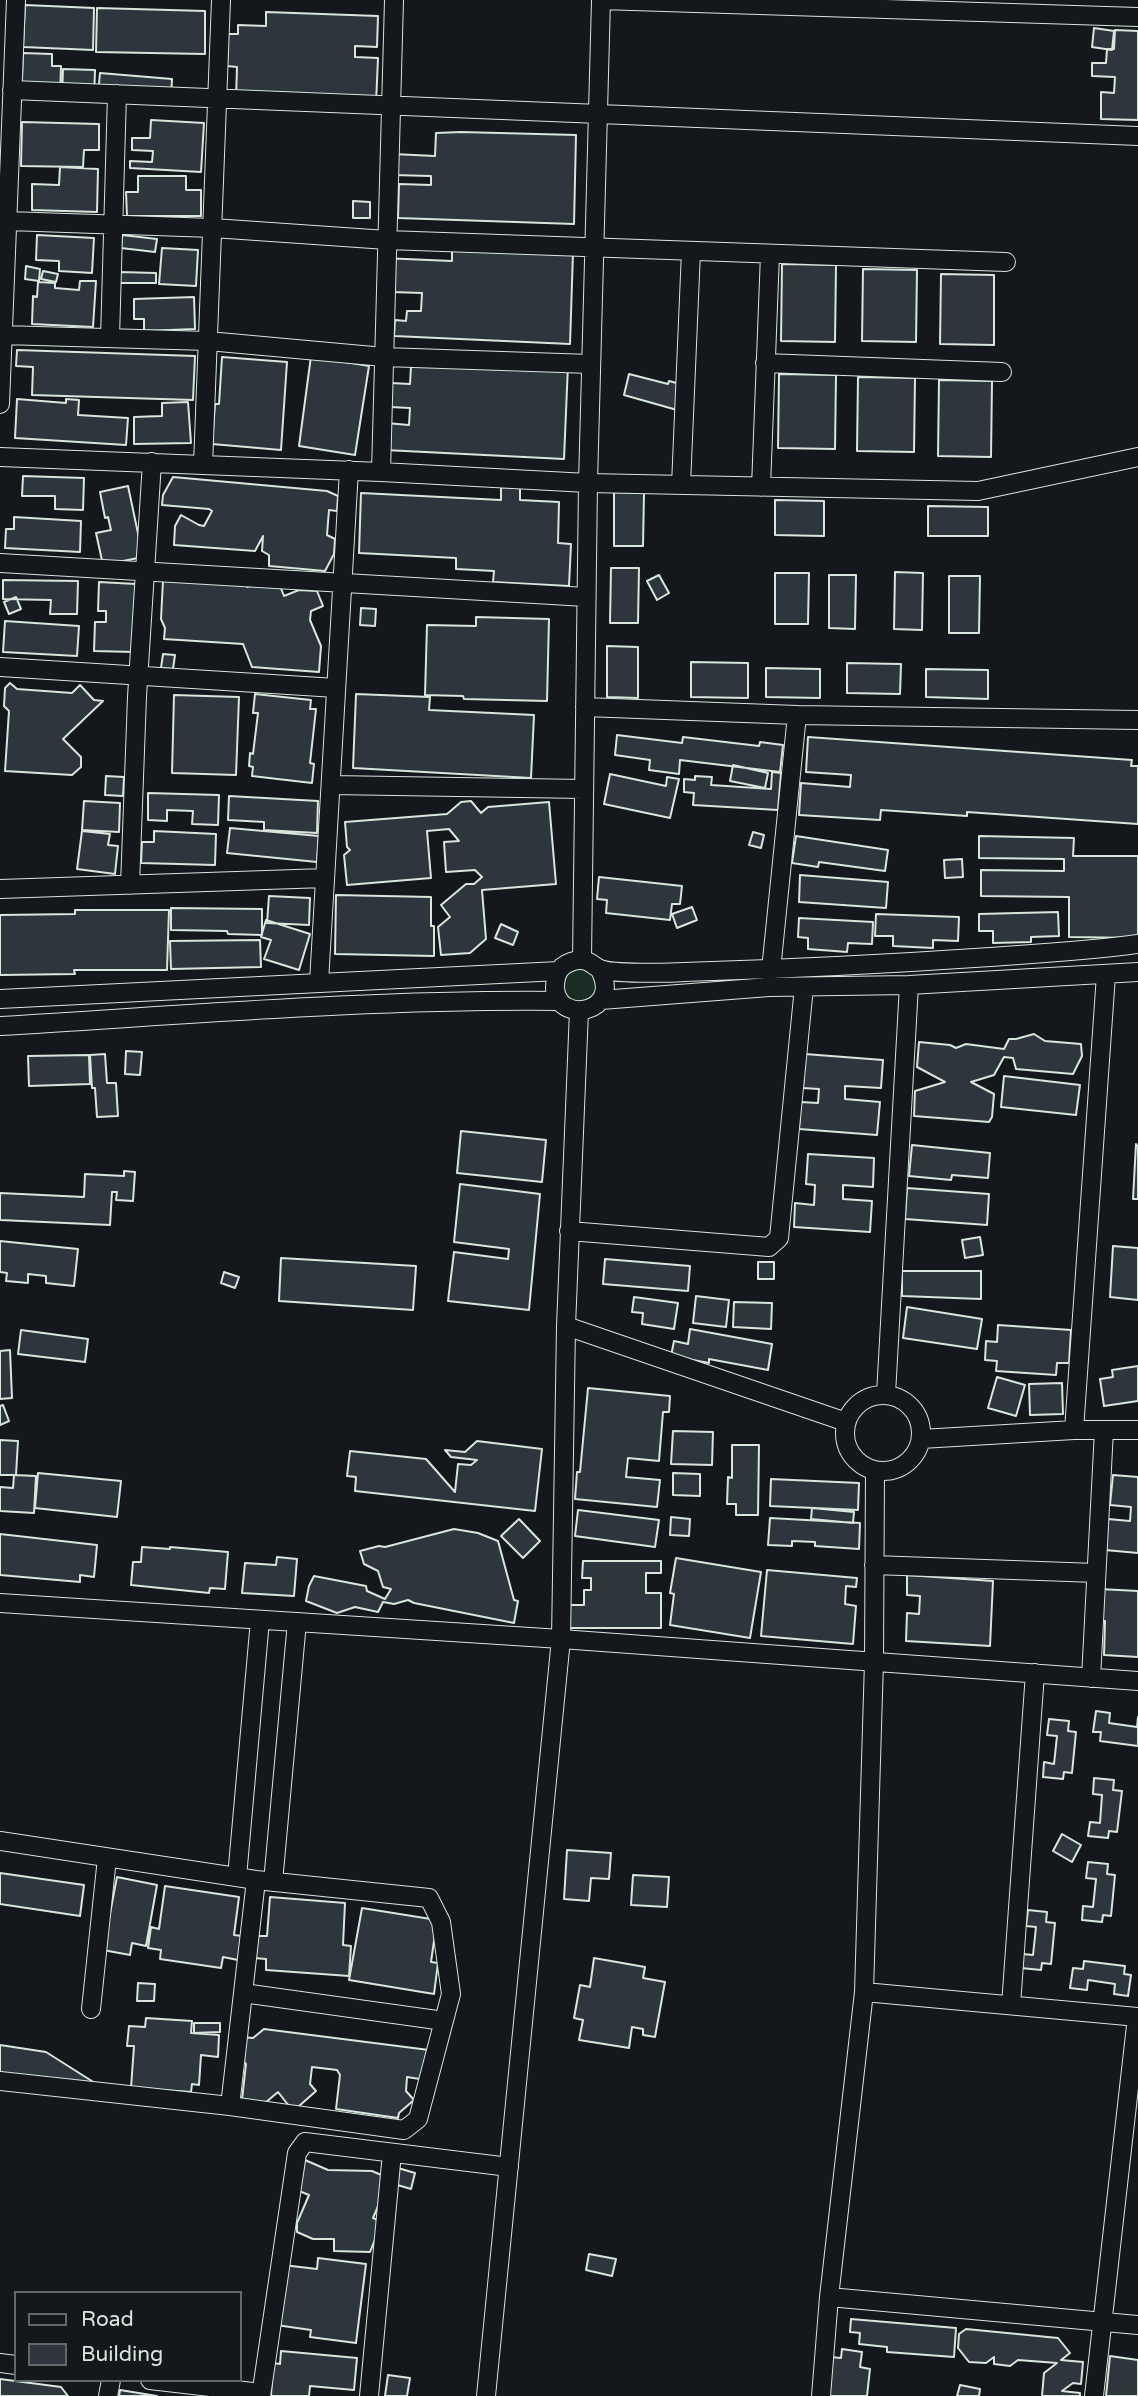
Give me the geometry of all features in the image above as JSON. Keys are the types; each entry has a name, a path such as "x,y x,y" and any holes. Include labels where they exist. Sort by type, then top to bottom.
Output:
{"street":[{"path":"0,404 16,0"},
{"path":"203,465 222,0"},
{"path":"382,472 394,0"},
{"path":"582,960 588,483 601,0 775,3 1138,17"},
{"path":"12,90 1138,136"},
{"path":"110,338 117,94"},
{"path":"8,221 213,228 387,240 1006,262"},
{"path":"681,485 691,251"},
{"path":"761,486 770,254"},
{"path":"3,335 208,341 384,357 591,364"},
{"path":"765,363 1002,372"},
{"path":"0,457 348,470 588,483 978,491 1138,457"},
{"path":"130,885 138,676 152,463"},
{"path":"319,982 348,470"},
{"path":"0,563 586,597"},
{"path":"0,667 336,688"},
{"path":"585,707 797,715 1138,720"},
{"path":"771,970 797,715"},
{"path":"331,785 584,789"},
{"path":"0,889 325,878"},
{"path":"600,970 660,973 878,965 1138,944"},
{"path":"0,999 559,971 571,962 582,960 592,963 605,979 601,1000 595,1007 579,1010 566,1007 560,1001 555,986 559,971"},
{"path":"601,1000 769,988 909,985 1138,972"},
{"path":"1074,1430 1106,975"},
{"path":"886,1394 909,985"},
{"path":"569,1231 769,1247 779,1238 804,987"},
{"path":"0,1026 271,1010 496,1000 560,1001"},
{"path":"486,2396 561,1639 566,1326 579,1010"},
{"path":"566,1326 846,1422"},
{"path":"886,1394 908,1403 916,1412 920,1422 921,1439 915,1455 907,1463 898,1468 875,1470 855,1459 850,1451 846,1442 846,1422 850,1413 864,1399 886,1394"},
{"path":"921,1439 1074,1430 1138,1430"},
{"path":"1091,1678 1104,1430"},
{"path":"821,2396 829,2297 864,1992 874,1661 875,1470"},
{"path":"874,1565 1097,1573"},
{"path":"0,1603 561,1639 1138,1681"},
{"path":"237,1877 260,1620"},
{"path":"230,2106 243,1993 264,1881 297,1622"},
{"path":"1011,2005 1035,1673"},
{"path":"0,1841 264,1881 429,1898 441,1922 451,1994 418,2119 404,2130 230,2106 0,2081"},
{"path":"91,2009 107,1858"},
{"path":"864,1992 1138,2017 1094,2396"},
{"path":"243,1993 444,2021"},
{"path":"166,2382 261,2394 300,2147 305,2142 509,2167"},
{"path":"369,2396 393,2153"},
{"path":"829,2297 1138,2325"}],"green space":[{"path":"590,967 600,988 584,1005 564,998 561,978 566,970"}],"building":[{"path":"25,5 94,8 93,50 23,47"},
{"path":"97,8 205,11 205,54 96,52"},
{"path":"266,12 378,16 377,47 355,46 355,57 378,58 376,104 236,99 237,67 227,66 228,34 238,34 238,25 266,26"},
{"path":"1094,28 1114,31 1112,50 1092,47"},
{"path":"1115,30 1138,31 1138,120 1101,119 1101,92 1114,93 1115,77 1092,76 1092,63 1106,63 1107,49 1114,49"},
{"path":"23,53 52,54 52,66 61,66 60,97 18,95"},
{"path":"63,69 95,70 94,100 62,98"},
{"path":"100,73 172,79 171,100 98,94"},
{"path":"151,120 204,123 201,172 130,168 130,161 152,162 153,151 132,150 132,138 150,138"},
{"path":"22,122 99,124 99,150 84,150 83,167 21,166"},
{"path":"436,133 576,135 574,224 398,218 399,184 431,185 431,176 393,175 393,154 435,156"},
{"path":"60,167 98,169 97,212 32,210 32,184 59,185"},
{"path":"138,176 186,176 186,190 201,190 201,216 127,216 126,192 138,192"},
{"path":"353,201 370,202 370,218 353,218"},
{"path":"37,235 94,238 92,273 59,271 59,261 36,260"},
{"path":"122,235 157,239 155,252 121,248"},
{"path":"452,247 573,253 570,344 394,336 395,320 406,321 407,311 421,311 422,293 392,292 382,258 452,261"},
{"path":"162,248 198,250 196,286 159,284"},
{"path":"782,264 836,265 835,342 781,341"},
{"path":"26,266 40,269 39,281 25,279"},
{"path":"863,269 917,270 916,342 862,341"},
{"path":"43,271 58,274 56,282 41,279"},
{"path":"120,272 156,273 156,283 120,283"},
{"path":"941,274 994,275 994,345 940,344"},
{"path":"80,281 96,281 93,327 32,324 33,296 37,297 38,282 55,283 55,288 79,290"},
{"path":"194,297 195,329 144,331 144,319 134,319 134,299"},
{"path":"17,350 195,356 193,400 32,395 33,367 16,366"},
{"path":"311,356 369,366 355,455 299,446"},
{"path":"222,357 287,362 281,450 212,444 215,404 219,404"},
{"path":"568,365 564,459 385,450 386,423 409,425 410,408 390,407 391,383 410,384 411,366"},
{"path":"629,374 668,384 669,381 684,385 677,410 624,395"},
{"path":"779,374 836,375 835,449 778,448"},
{"path":"858,377 915,378 914,452 857,451"},
{"path":"939,380 992,381 991,457 938,456"},
{"path":"17,399 66,403 66,399 79,400 78,415 128,418 126,445 15,438"},
{"path":"188,402 191,443 134,444 134,417 162,416 162,403"},
{"path":"23,476 84,478 83,510 55,509 55,496 22,496"},
{"path":"173,477 327,491 338,496 337,511 329,510 327,535 335,539 334,554 325,571 269,566 269,555 262,551 263,536 255,551 174,545 175,526 181,515 204,526 212,511 162,505 163,495"},
{"path":"128,486 143,557 103,565 96,533 111,530 108,517 105,518 100,492"},
{"path":"501,487 520,488 520,500 559,502 558,543 571,544 569,586 493,582 494,571 456,569 456,558 359,553 361,493 501,500"},
{"path":"614,492 644,493 643,546 614,546"},
{"path":"775,500 824,501 824,536 775,535"},
{"path":"928,506 988,507 988,536 928,536"},
{"path":"14,517 81,521 80,552 5,548 6,529 14,529"},
{"path":"611,568 639,568 638,623 610,623"},
{"path":"895,572 923,573 922,630 894,629"},
{"path":"775,573 809,573 808,624 775,624"},
{"path":"659,575 669,593 657,600 647,581"},
{"path":"829,575 856,575 855,629 829,628"},
{"path":"949,576 980,576 979,633 949,633"},
{"path":"243,577 247,587 280,586 284,596 299,590 317,591 323,606 311,611 310,620 321,646 319,672 252,667 243,644 164,639 165,628 161,619 163,580"},
{"path":"3,580 78,581 77,614 50,614 51,600 3,599"},
{"path":"99,582 136,584 134,652 94,651 95,622 106,622 106,611 98,611"},
{"path":"16,597 21,609 9,614 4,602"},
{"path":"361,608 376,609 375,626 360,625"},
{"path":"476,617 549,619 547,701 425,695 427,625 476,626"},
{"path":"5,621 79,626 77,656 3,652"},
{"path":"607,646 638,647 638,698 607,697"},
{"path":"163,654 175,655 173,669 161,668"},
{"path":"691,662 748,663 748,698 691,697"},
{"path":"847,663 901,664 900,694 847,693"},
{"path":"766,668 820,669 820,698 766,697"},
{"path":"926,669 988,670 988,699 926,697"},
{"path":"10,683 17,689 72,693 80,685 94,700 103,701 63,739 81,757 81,767 72,775 5,771 9,711 4,706 5,688"},
{"path":"255,694 311,700 310,709 316,709 310,763 314,764 312,783 252,776 253,767 249,766 250,753 253,754 258,713 253,713"},
{"path":"356,694 430,697 429,710 534,715 531,778 353,768"},
{"path":"174,695 239,697 236,775 172,773"},
{"path":"617,735 682,743 683,737 759,746 760,742 783,745 780,772 680,760 679,774 649,770 650,760 615,755"},
{"path":"808,737 1132,760 1131,766 1138,766 1138,824 967,812 967,816 881,810 880,820 799,815 801,783 850,787 851,775 806,772"},
{"path":"733,765 768,773 765,788 730,781"},
{"path":"772,772 781,773 778,810 693,805 694,793 684,792 684,779 695,780 695,776 712,777 711,785 771,789"},
{"path":"610,774 666,786 667,777 679,779 670,818 604,804"},
{"path":"106,776 124,777 123,796 105,795"},
{"path":"148,793 219,795 218,825 192,824 193,811 167,810 167,821 148,820"},
{"path":"229,796 318,801 317,833 264,830 264,822 228,820"},
{"path":"84,801 120,803 119,832 82,830"},
{"path":"471,801 481,813 488,807 549,802 556,884 482,890 486,939 470,953 441,955 438,927 450,917 441,905 466,884 474,884 482,877 475,870 446,872 444,842 459,841 449,829 427,831 431,878 347,885 344,855 350,850 347,847 345,822 447,814 461,802"},
{"path":"230,828 319,836 317,862 227,853"},
{"path":"82,831 110,834 108,845 118,846 115,874 77,869"},
{"path":"154,831 216,834 215,865 141,863 142,842 154,842"},
{"path":"753,832 764,835 761,848 749,845"},
{"path":"796,836 888,850 885,871 819,862 818,867 792,863"},
{"path":"979,836 1074,838 1073,856 1138,856 1138,938 1069,937 1069,897 981,896 981,870 1064,871 1064,859 979,858"},
{"path":"962,859 963,877 945,878 944,860"},
{"path":"800,875 888,882 886,908 799,902"},
{"path":"599,877 682,886 680,904 672,904 670,920 606,913 607,900 597,899"},
{"path":"336,895 431,897 434,956 335,954"},
{"path":"269,896 310,898 309,925 267,923"},
{"path":"692,907 697,920 677,928 672,914"},
{"path":"171,908 262,909 262,935 171,930"},
{"path":"75,910 169,910 167,970 74,970 75,974 0,975 0,915 75,914"},
{"path":"1058,912 1059,936 1031,937 1031,942 993,943 993,931 979,931 979,914"},
{"path":"876,914 959,917 958,941 933,940 933,948 893,946 893,936 875,936"},
{"path":"799,918 873,922 872,944 848,943 847,952 808,949 808,938 798,937"},
{"path":"266,920 310,934 299,970 264,959 271,940 261,937"},
{"path":"501,924 518,932 513,945 495,938"},
{"path":"260,940 261,967 171,969 170,941"},
{"path":"1034,1034 1045,1041 1081,1044 1082,1056 1073,1074 1016,1069 1013,1058 1004,1057 994,1075 971,1082 994,1094 989,1122 914,1116 915,1091 945,1082 917,1067 919,1042 956,1048 966,1044 1004,1049 1009,1039"},
{"path":"126,1051 142,1052 140,1075 125,1074"},
{"path":"105,1054 107,1083 116,1083 118,1116 97,1117 90,1055"},
{"path":"805,1054 883,1060 881,1088 845,1086 845,1099 880,1102 877,1135 799,1129 801,1102 818,1103 819,1089 803,1088"},
{"path":"89,1055 90,1084 29,1086 28,1056"},
{"path":"1004,1076 1080,1085 1076,1115 1001,1107"},
{"path":"461,1131 546,1140 542,1182 457,1173"},
{"path":"1136,1144 1138,1199 1133,1199"},
{"path":"912,1145 990,1153 988,1178 952,1175 951,1180 909,1176"},
{"path":"808,1154 874,1158 873,1187 843,1185 843,1199 872,1201 870,1232 794,1227 795,1203 814,1205 815,1185 806,1184"},
{"path":"124,1171 135,1172 133,1201 116,1200 117,1192 112,1192 110,1225 0,1220 0,1193 84,1197 85,1174 124,1176"},
{"path":"460,1184 540,1194 529,1310 448,1301 454,1252 508,1259 509,1249 454,1242"},
{"path":"907,1188 989,1194 987,1225 905,1219"},
{"path":"980,1237 983,1255 965,1258 962,1240"},
{"path":"0,1241 78,1249 74,1286 46,1283 46,1276 28,1274 28,1283 6,1281 7,1273 0,1272"},
{"path":"1113,1246 1138,1248 1138,1300 1110,1297"},
{"path":"281,1258 416,1266 413,1310 279,1301"},
{"path":"605,1259 690,1266 688,1291 603,1284"},
{"path":"758,1262 774,1262 774,1279 758,1279"},
{"path":"902,1271 981,1271 981,1299 902,1296"},
{"path":"224,1272 239,1277 235,1288 221,1283"},
{"path":"696,1296 729,1300 726,1327 693,1323"},
{"path":"634,1297 678,1303 674,1329 642,1324 643,1313 632,1312"},
{"path":"734,1302 772,1303 771,1329 733,1327"},
{"path":"907,1307 982,1319 977,1349 903,1338"},
{"path":"998,1325 1071,1330 1069,1363 1057,1363 1056,1375 996,1371 997,1361 985,1360 986,1341 997,1342"},
{"path":"690,1329 772,1344 768,1370 709,1359 709,1363 671,1356 674,1341 688,1344"},
{"path":"21,1330 88,1339 85,1362 18,1354"},
{"path":"10,1350 12,1398 0,1399 0,1351"},
{"path":"1138,1366 1138,1401 1104,1406 1100,1379 1113,1377 1112,1370"},
{"path":"997,1377 1025,1385 1016,1416 988,1408"},
{"path":"1062,1383 1063,1414 1030,1415 1029,1384"},
{"path":"588,1388 670,1396 669,1412 663,1412 659,1461 628,1458 626,1477 660,1480 657,1507 575,1499"},
{"path":"3,1405 9,1421 0,1425 0,1406"},
{"path":"673,1431 713,1432 712,1465 671,1464"},
{"path":"0,1440 18,1441 16,1475 0,1475"},
{"path":"477,1441 542,1449 535,1511 355,1491 356,1477 347,1476 350,1451 426,1459 455,1492 458,1464 471,1465 477,1460 451,1457 445,1450 465,1452"},
{"path":"732,1445 759,1445 758,1515 736,1515 736,1504 727,1504 728,1477 732,1478"},
{"path":"38,1473 121,1481 117,1517 35,1508"},
{"path":"673,1473 700,1474 700,1496 673,1495"},
{"path":"14,1475 36,1476 34,1513 0,1511 0,1487 13,1488"},
{"path":"1113,1475 1138,1477 1138,1553 1105,1550 1108,1519 1130,1521 1131,1507 1110,1505"},
{"path":"771,1479 859,1483 858,1510 770,1506"},
{"path":"812,1508 854,1512 853,1523 811,1519"},
{"path":"578,1510 659,1520 655,1547 575,1536"},
{"path":"671,1517 690,1519 689,1536 670,1535"},
{"path":"770,1518 860,1523 859,1549 815,1546 815,1542 792,1541 792,1546 768,1545"},
{"path":"519,1519 540,1541 523,1558 501,1536"},
{"path":"454,1529 478,1533 498,1541 514,1600 518,1601 514,1623 408,1600 394,1604 383,1602 378,1612 355,1607 337,1613 306,1601 314,1576 366,1586 367,1591 385,1599 391,1589 383,1587 378,1571 364,1564 360,1551"},
{"path":"0,1534 97,1545 94,1577 80,1575 80,1582 0,1575"},
{"path":"142,1547 228,1552 225,1589 210,1588 209,1593 131,1585 133,1562 141,1562"},
{"path":"277,1557 297,1559 294,1596 242,1593 245,1563 276,1565"},
{"path":"676,1558 761,1572 750,1638 670,1625 674,1594 670,1593"},
{"path":"583,1561 661,1561 661,1573 646,1573 646,1593 661,1593 661,1628 567,1628 567,1605 584,1605 584,1590 591,1590 591,1578 582,1578"},
{"path":"767,1570 857,1578 856,1587 846,1586 845,1604 856,1606 853,1644 761,1636"},
{"path":"907,1575 993,1581 990,1646 906,1641 907,1613 919,1614 920,1596 907,1595"},
{"path":"1099,1589 1138,1591 1138,1657 1104,1655 1105,1621 1098,1621"},
{"path":"1096,1711 1110,1713 1109,1723 1137,1727 1138,1717 1138,1746 1100,1741 1101,1732 1093,1732"},
{"path":"1049,1719 1069,1721 1068,1731 1076,1732 1072,1773 1064,1772 1063,1779 1043,1777 1044,1762 1054,1764 1057,1736 1047,1735"},
{"path":"1094,1778 1114,1780 1113,1790 1122,1791 1117,1832 1109,1831 1108,1838 1088,1836 1090,1822 1100,1823 1102,1795 1093,1794"},
{"path":"1062,1834 1081,1845 1072,1862 1053,1851"},
{"path":"567,1850 611,1853 609,1879 591,1878 589,1901 564,1899"},
{"path":"1088,1862 1108,1864 1107,1874 1115,1875 1111,1916 1103,1915 1102,1922 1082,1920 1083,1906 1093,1907 1096,1879 1086,1878"},
{"path":"0,1873 84,1885 80,1916 0,1904"},
{"path":"633,1875 669,1877 667,1907 631,1905"},
{"path":"117,1877 157,1885 146,1946 132,1943 130,1955 103,1950"},
{"path":"165,1886 239,1897 234,1935 242,1936 238,1960 223,1957 221,1968 160,1959 161,1950 148,1948 151,1927 159,1929"},
{"path":"270,1897 345,1903 343,1945 351,1946 349,1976 266,1970 266,1959 254,1958 256,1936 267,1936"},
{"path":"362,1908 437,1920 431,1962 438,1963 434,1994 349,1980"},
{"path":"1028,1910 1047,1912 1046,1922 1055,1923 1051,1964 1042,1963 1041,1970 1021,1968 1023,1954 1033,1955 1036,1927 1026,1926"},
{"path":"594,1958 645,1967 643,1978 665,1982 655,2037 643,2035 643,2029 632,2027 629,2048 579,2040 583,2020 574,2018 580,1985 590,1987"},
{"path":"1084,1961 1125,1966 1124,1974 1131,1975 1128,1996 1114,1994 1115,1984 1088,1980 1087,1990 1070,1988 1073,1968 1083,1969"},
{"path":"138,1983 155,1984 154,2001 137,2001"},
{"path":"146,2018 192,2021 191,2033 219,2035 218,2057 201,2055 199,2085 192,2084 191,2092 131,2088 134,2046 127,2046 129,2026 145,2027"},
{"path":"194,2023 220,2023 220,2032 194,2033"},
{"path":"264,2029 429,2050 426,2080 407,2077 406,2091 414,2100 399,2113 398,2118 336,2109 340,2075 337,2070 312,2067 310,2084 316,2091 298,2107 289,2106 278,2092 265,2103 242,2100 246,2064 239,2055 241,2037 253,2038"},
{"path":"0,2045 46,2052 106,2090 0,2074"},
{"path":"305,2160 328,2170 372,2171 386,2177 385,2190 373,2218 382,2222 370,2252 334,2251 334,2239 313,2239 297,2232 297,2223 309,2195 299,2191"},
{"path":"398,2168 415,2173 411,2189 394,2184"},
{"path":"589,2254 616,2259 612,2276 586,2270"},
{"path":"318,2258 366,2264 356,2343 310,2337 311,2330 276,2325 283,2265 317,2269"},
{"path":"851,2319 956,2328 954,2357 887,2352 887,2347 859,2344 860,2333 850,2332"},
{"path":"966,2329 1058,2338 1070,2353 1061,2360 1083,2362 1081,2384 1073,2383 1062,2391 1080,2393 1080,2396 1042,2396 1044,2373 1057,2363 1018,2360 1010,2366 994,2364 994,2357 986,2363 969,2362 958,2348 959,2334"},
{"path":"842,2349 862,2352 860,2367 870,2369 867,2396 826,2396 831,2357 841,2358"},
{"path":"281,2351 357,2358 354,2390 310,2386 309,2396 271,2396 273,2363 280,2364"},
{"path":"1110,2356 1138,2360 1138,2396 1106,2396"},
{"path":"388,2375 410,2378 407,2396 385,2396"},
{"path":"0,2379 61,2387 68,2396 0,2396"},
{"path":"960,2385 980,2389 979,2396 957,2396"},
{"path":"120,2390 157,2396 119,2396"}]}
